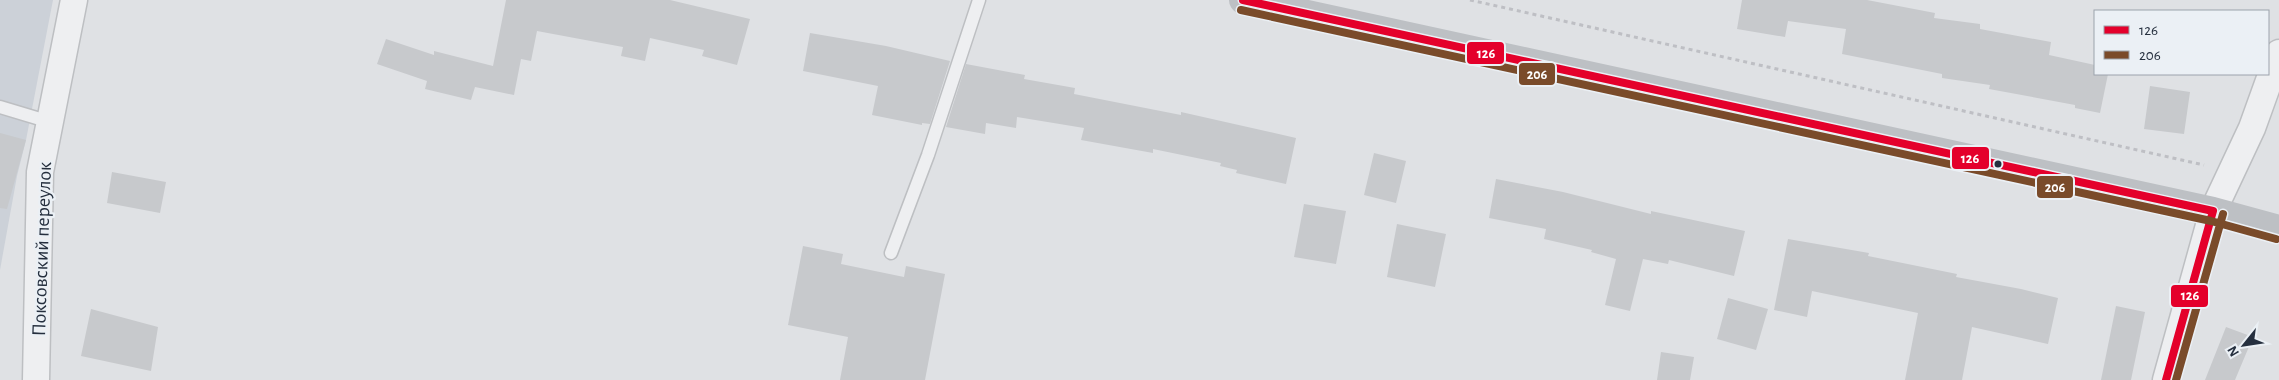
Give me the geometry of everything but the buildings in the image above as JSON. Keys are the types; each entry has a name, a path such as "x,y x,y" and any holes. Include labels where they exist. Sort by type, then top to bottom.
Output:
{"main road":[{"path":"1243,0 2213,211 2279,229"}],"street":[{"name":"Поксовский переулок","path":"36,380 40,172 74,0"},
{"path":"2166,380 2213,211 2252,128 2279,52"}],"lane":[{"path":"891,252 928,155 979,0"},
{"path":"0,107 50,122"}],"path":[{"path":"1470,0 2231,171"}],"shaded area":[{"path":"0,0 53,0 0,270"}],"transit line":[{"name":"126","path":"1243,0 2213,211"},
{"name":"206","path":"1241,10 2211,221 2276,239"},
{"name":"126","path":"2166,380 2213,211"},
{"name":"206","path":"2176,380 2223,214"}]}
